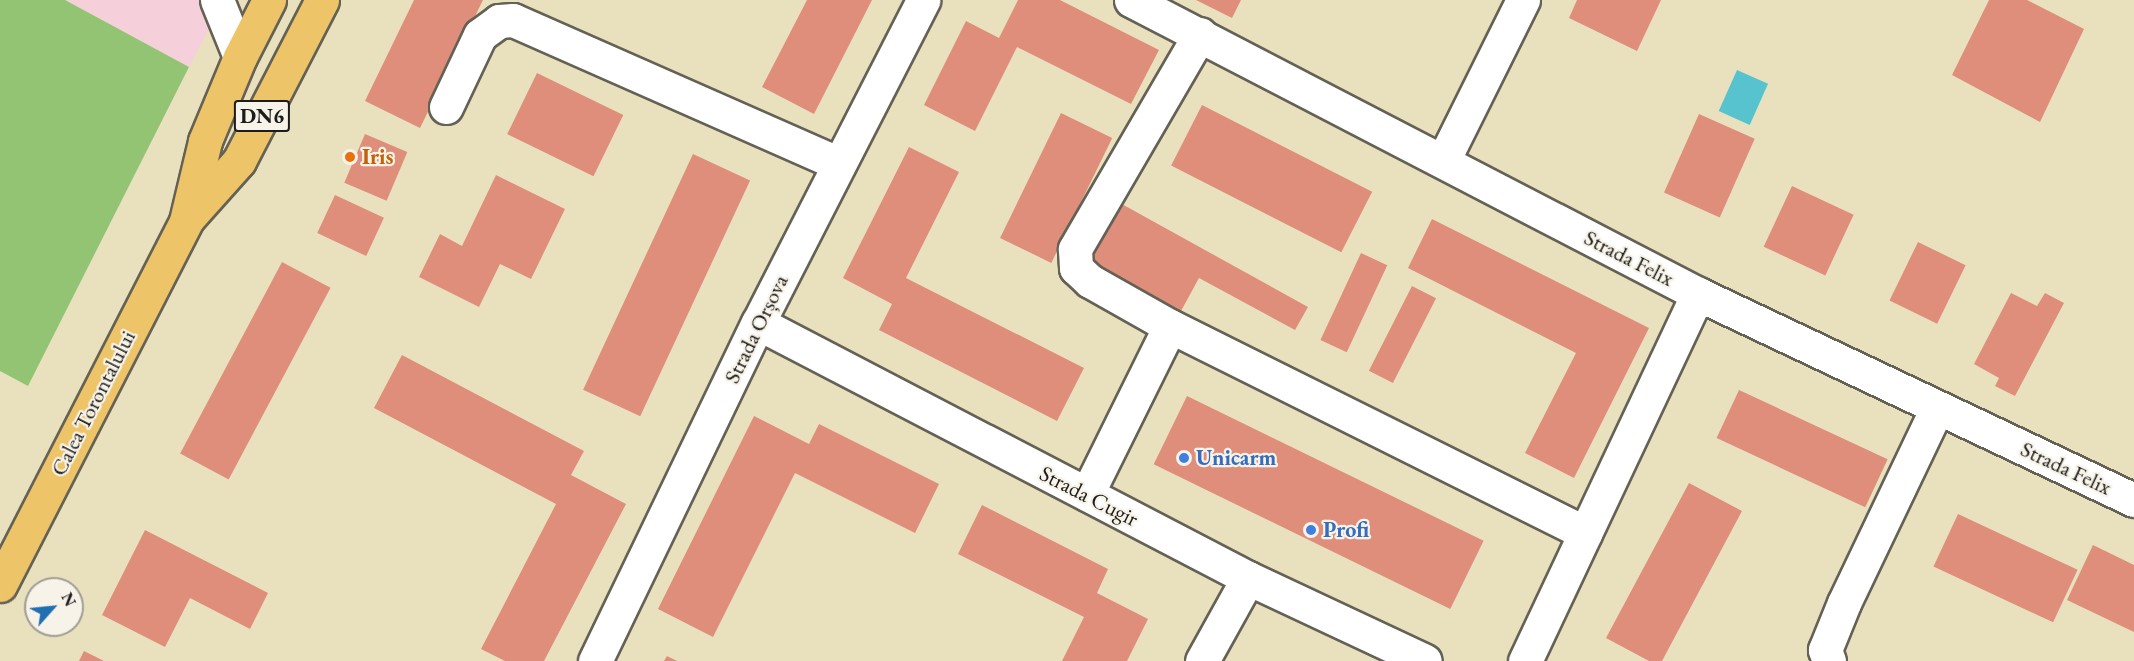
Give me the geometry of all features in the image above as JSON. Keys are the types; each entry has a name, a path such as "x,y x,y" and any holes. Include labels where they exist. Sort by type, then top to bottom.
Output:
{"main road":[{"name":"Calea Torontalului","path":"0,585 186,221 205,141 240,57 269,0"},
{"name":"Calea Torontalului","path":"186,221 239,160 322,0"}],"street":[{"path":"217,0 240,57"},
{"name":"Strada Orșova","path":"595,661 758,323 923,0"},
{"name":"Strada Felix","path":"1131,0 1698,294 2134,500"},
{"path":"1443,161 1523,0"},
{"path":"446,107 480,35 499,21 513,20 839,164"},
{"path":"1200,34 1075,249 1076,268 1090,281 1170,326 1585,533"},
{"path":"1525,661 1698,294"},
{"name":"Strada Cugir","path":"758,323 1248,578 1425,661"},
{"path":"1087,494 1170,326"},
{"path":"1829,661 1825,650 1844,603 1936,408"},
{"path":"1202,661 1248,578"}],"shaded area":[{"path":"65,0 224,0 189,67"}],"green space":[{"path":"0,0 65,0 189,67 28,386 0,371"}],"water":[{"path":"1737,70 1768,84 1750,125 1719,111"}],"building":[{"path":"414,0 483,0 420,128 365,101"},
{"path":"807,0 872,0 814,114 762,87"},
{"path":"1018,0 1060,0 1159,50 1131,104 1017,47 975,131 924,105 966,21 999,38"},
{"path":"1196,0 1241,0 1232,18"},
{"path":"1577,0 1661,0 1637,51 1569,18"},
{"path":"1989,0 2027,0 2084,29 2040,122 1952,75"},
{"path":"537,73 623,115 593,176 507,134"},
{"path":"1202,105 1372,192 1341,252 1171,166"},
{"path":"1061,113 1112,138 1051,263 1000,238"},
{"path":"1699,114 1755,139 1720,217 1664,193"},
{"path":"365,134 407,152 387,201 344,183"},
{"path":"909,147 959,172 906,278 1084,368 1057,421 879,330 892,304 843,278"},
{"path":"693,154 750,181 640,416 583,390"},
{"path":"496,175 565,209 531,279 500,264 479,307 419,277 440,234 462,246"},
{"path":"1792,186 1854,215 1825,275 1764,247"},
{"path":"335,195 384,218 366,256 317,233"},
{"path":"1120,203 1308,307 1295,330 1199,278 1181,311 1089,261"},
{"path":"1432,219 1649,328 1574,478 1525,453 1576,353 1408,268"},
{"path":"1918,242 1966,265 1937,324 1890,300"},
{"path":"1361,253 1387,265 1347,352 1320,340"},
{"path":"282,262 331,288 229,479 180,454"},
{"path":"1412,286 1436,298 1393,383 1369,371"},
{"path":"2011,293 2037,306 2045,293 2064,303 2015,396 1995,386 1999,378 1974,364"},
{"path":"402,355 584,451 571,475 626,504 544,661 505,661 481,649 556,504 374,408"},
{"path":"1739,390 1888,459 1865,507 1717,438"},
{"path":"1187,396 1484,541 1450,609 1154,464"},
{"path":"754,416 809,444 819,424 939,484 915,533 795,473 713,637 658,609"},
{"path":"1689,483 1742,511 1662,661 1649,661 1606,638"},
{"path":"982,505 1108,569 1097,593 1148,619 1127,661 1062,661 1084,617 958,554"},
{"path":"1958,514 2078,570 2053,622 1933,567"},
{"path":"145,530 268,593 250,629 190,598 165,647 102,615"},
{"path":"2093,545 2134,565 2134,632 2067,600"},
{"path":"84,651 104,661 79,661"},
{"path":"667,656 677,661 664,661"}],"place":[{"name":"Iris","path":"350,157"},
{"name":"Unicarm","path":"1184,458"},
{"name":"Profi","path":"1311,530"}]}
